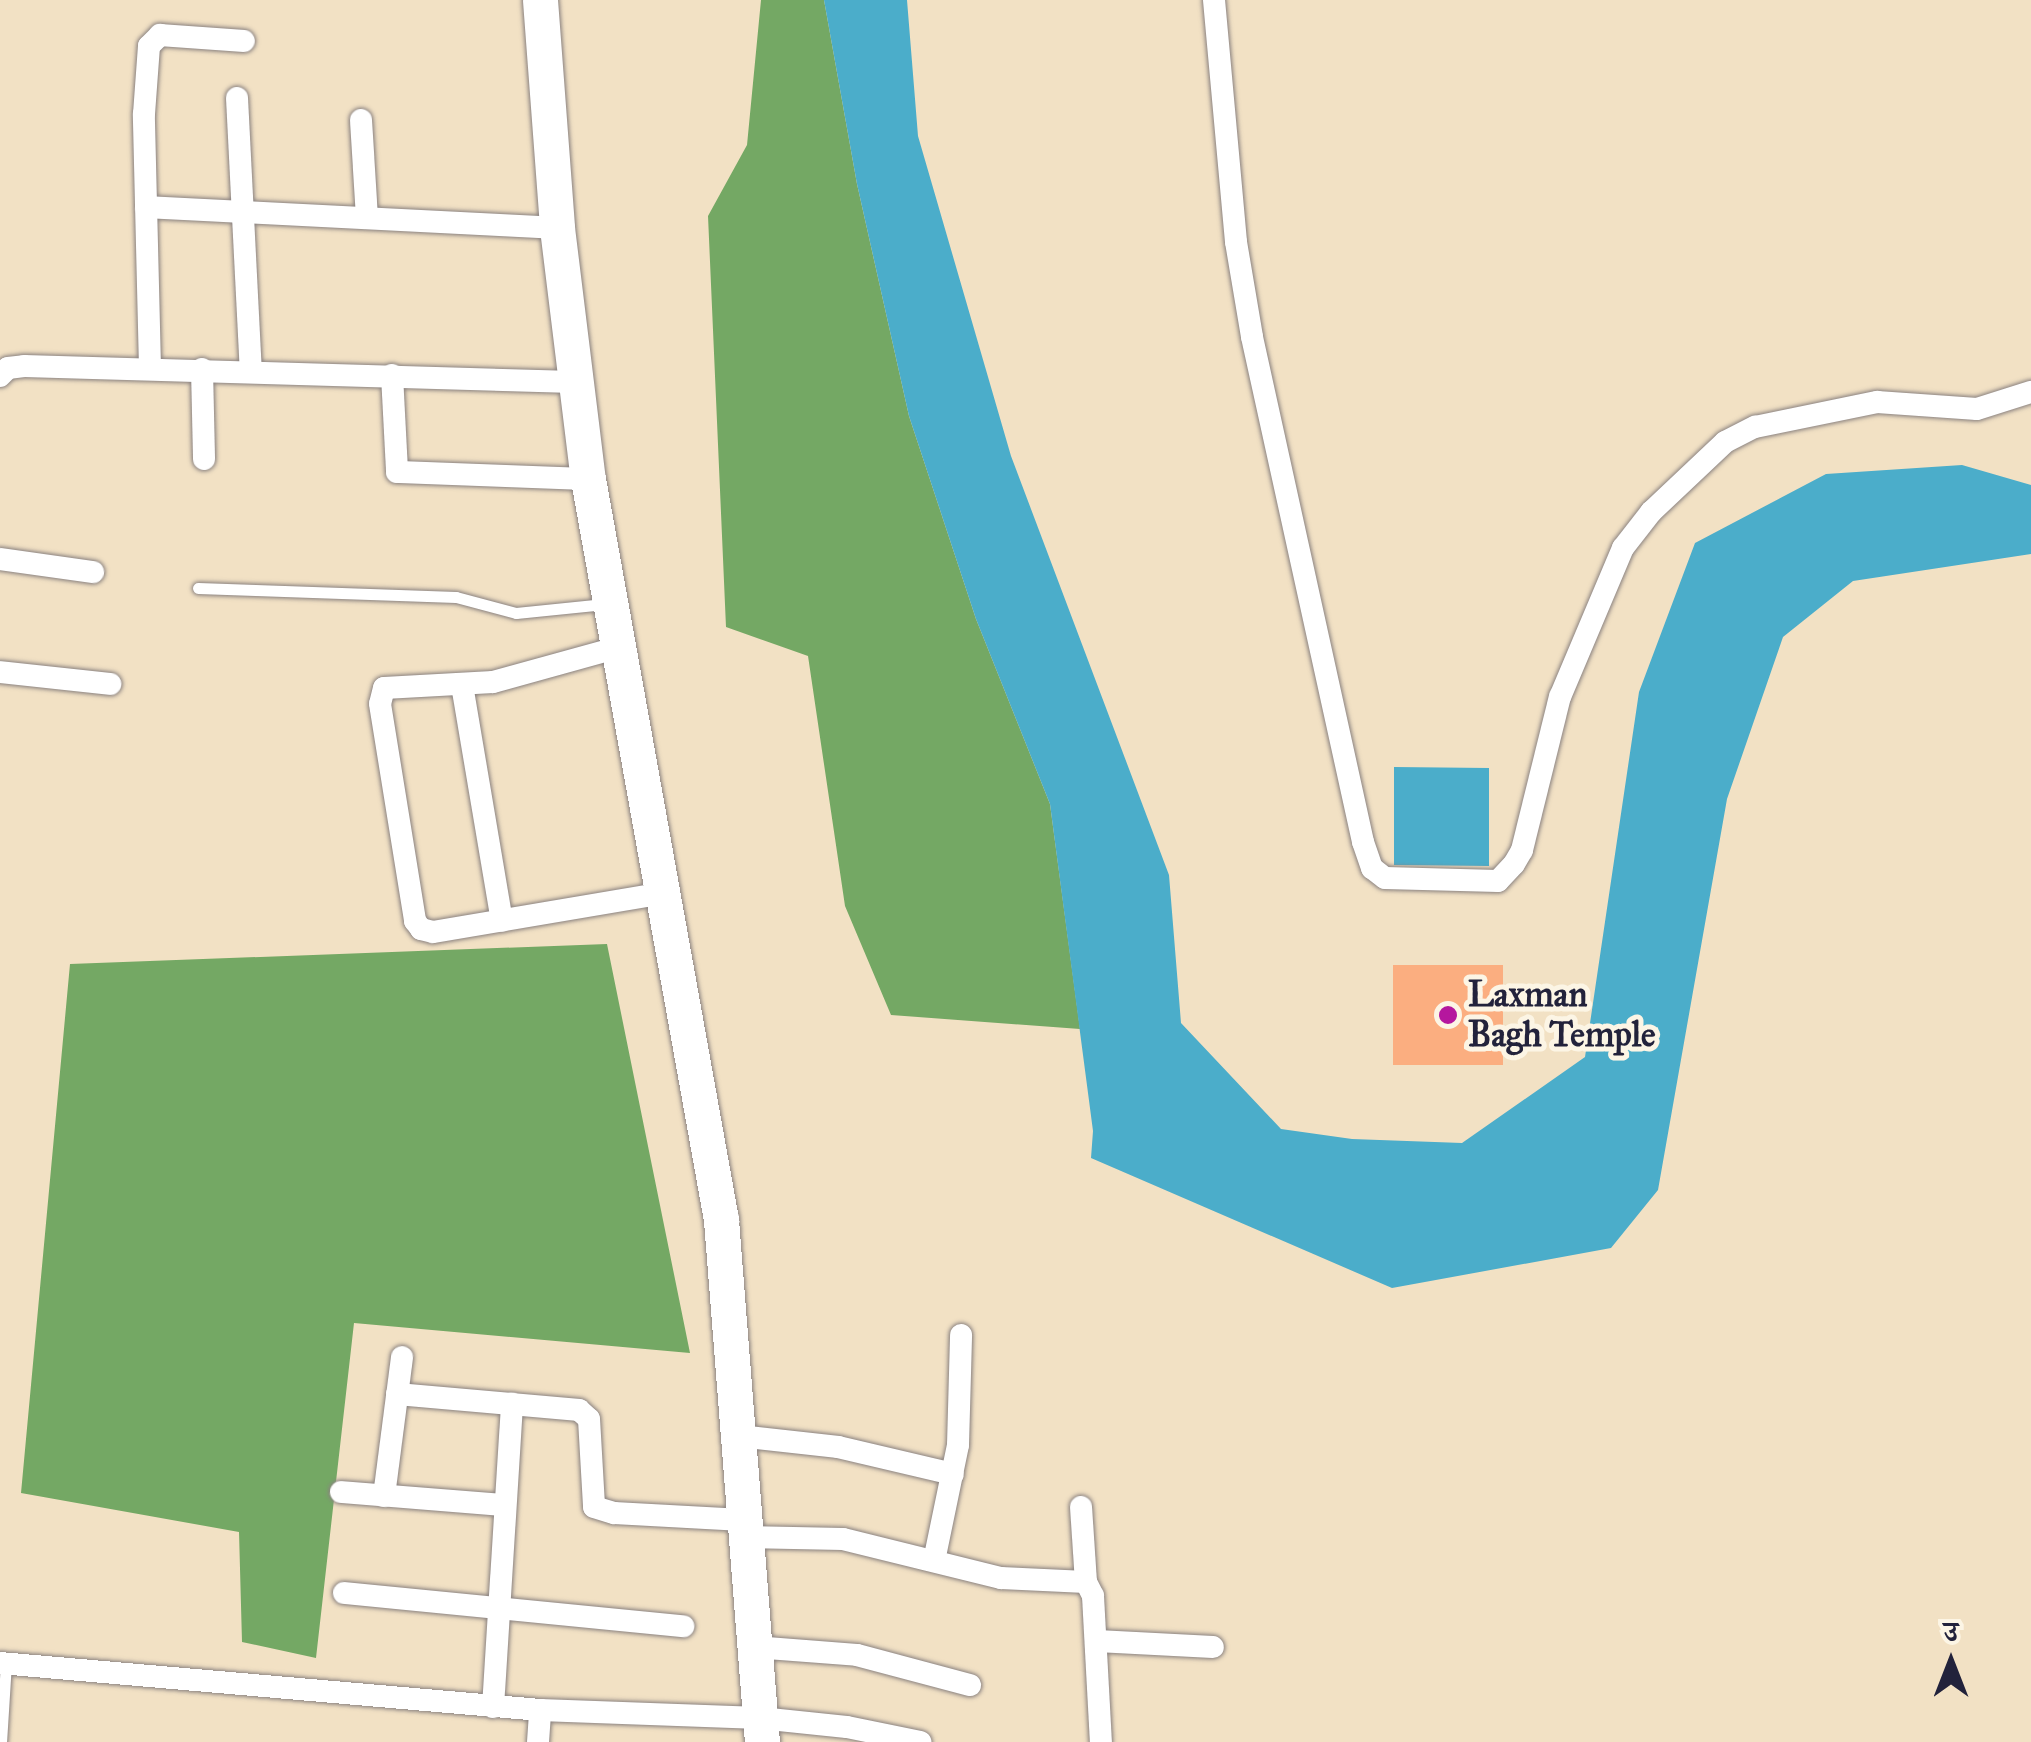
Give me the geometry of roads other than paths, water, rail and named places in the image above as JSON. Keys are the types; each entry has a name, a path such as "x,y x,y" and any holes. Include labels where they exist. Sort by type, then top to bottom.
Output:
{"main road":[{"path":"540,0 557,228 588,480 721,1220 761,1730"}],"street":[{"path":"1214,0 1236,242 1252,337 1362,842 1372,868 1385,878 1498,881 1514,864 1522,850 1560,697 1623,548 1651,512 1725,442 1755,427 1877,402 1977,409 2031,392"},
{"path":"150,368 144,89 153,38 160,35 244,41"},
{"path":"237,98 251,370"},
{"path":"362,120 367,218"},
{"path":"146,207 557,228"},
{"path":"0,376 8,368 24,366 574,382"},
{"path":"202,369 204,460"},
{"path":"392,375 397,472 588,480"},
{"path":"0,559 93,572"},
{"path":"616,648 521,676 462,685 391,686 380,694 416,921 421,929 433,932 664,893"},
{"path":"0,672 110,684"},
{"path":"462,685 502,920"},
{"path":"934,1561 953,1474 961,1335"},
{"path":"384,1496 402,1357"},
{"path":"397,1394 588,1414 590,1502 601,1511 843,1538 1016,1581 1086,1582"},
{"path":"492,1707 512,1404"},
{"path":"739,1436 838,1447 953,1474"},
{"path":"341,1492 504,1505"},
{"path":"1081,1508 1086,1582 1093,1596 1102,1742"},
{"path":"344,1593 683,1626"},
{"path":"1097,1641 1213,1647"},
{"path":"754,1648 857,1654 970,1685"},
{"path":"3,1663 761,1730 847,1727 920,1742"},
{"path":"538,1742 540,1710"}],"lane":[{"path":"198,588 456,596 516,614 608,604"},
{"path":"1,1742 3,1663"}],"water":[{"path":"824,0 907,0 918,136 1011,456 1169,875 1181,1023 1281,1129 1352,1139 1462,1143 1585,1057 1639,692 1695,543 1826,474 1962,465 2031,485 2031,554 1853,581 1783,637 1727,799 1658,1190 1611,1248 1392,1288 1091,1158 1093,1131 1050,804 976,619 909,416 857,184"},
{"path":"1394,767 1489,768 1489,866 1394,865"}],"place":[{"name":"Laxman Bagh Temple","path":"1448,1015"}]}
